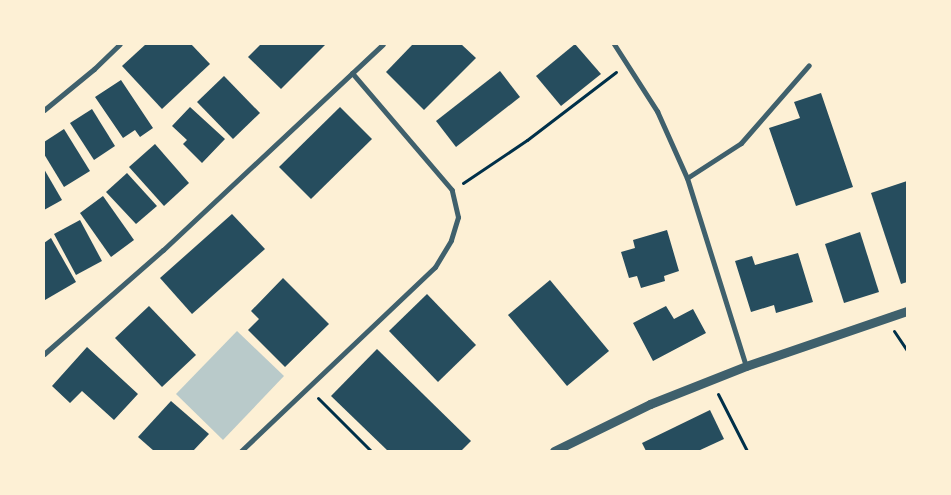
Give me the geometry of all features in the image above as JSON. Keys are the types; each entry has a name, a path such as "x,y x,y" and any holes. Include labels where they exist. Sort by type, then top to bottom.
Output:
{"street":[{"path":"44,110 94,69 120,44"},
{"path":"44,354 163,250 383,44"},
{"path":"614,44 657,111 687,178 746,366"},
{"path":"687,178 727,154 741,142 809,65"},
{"path":"241,451 307,386 436,267 451,240 458,217 452,190 352,73"},
{"path":"554,451 650,404 746,366 907,311"}],"path":[{"path":"452,190 527,140 627,63"},
{"path":"885,318 907,350"},
{"path":"711,380 747,451"},
{"path":"307,386 371,451"}],"shaded area":[{"path":"237,331 284,376 223,440 176,394"}],"building":[{"path":"146,44 191,44 210,64 162,109 122,66"},
{"path":"261,44 326,44 281,89 248,57"},
{"path":"413,44 461,44 476,58 424,110 386,72"},
{"path":"575,44 601,74 561,106 536,76"},
{"path":"500,71 520,97 456,147 436,121"},
{"path":"224,76 260,113 233,139 197,102"},
{"path":"121,80 153,128 140,137 135,130 123,138 95,97"},
{"path":"821,93 853,187 796,206 769,128 800,118 794,102"},
{"path":"190,107 225,139 202,163 183,144 187,140 172,126"},
{"path":"340,107 372,139 311,199 279,167"},
{"path":"92,109 115,146 94,160 70,123"},
{"path":"64,129 90,171 64,187 44,154 44,142"},
{"path":"155,144 189,183 164,206 129,167"},
{"path":"44,169 62,200 44,210"},
{"path":"127,173 157,206 136,224 106,192"},
{"path":"907,181 907,282 901,284 871,193"},
{"path":"103,196 134,240 111,257 80,213"},
{"path":"232,214 265,249 192,314 160,278"},
{"path":"80,220 102,261 76,275 54,234"},
{"path":"667,230 679,271 664,276 665,281 641,288 637,276 629,278 621,252 635,248 633,240"},
{"path":"860,232 879,292 844,303 825,244"},
{"path":"51,238 76,282 45,300 44,243"},
{"path":"798,253 813,302 776,313 774,305 751,312 735,261 752,256 755,265"},
{"path":"283,278 329,324 285,367 248,330 259,319 251,311"},
{"path":"550,280 609,351 567,386 508,315"},
{"path":"427,294 476,345 438,382 389,331"},
{"path":"149,306 196,355 162,387 115,338"},
{"path":"666,306 674,319 693,309 706,333 653,361 633,323"},
{"path":"87,347 138,394 114,420 82,391 70,403 52,386"},
{"path":"377,349 471,441 461,451 388,451 331,396"},
{"path":"171,401 209,434 193,451 154,451 138,437"},
{"path":"710,410 724,439 698,451 646,451 642,443"}]}
